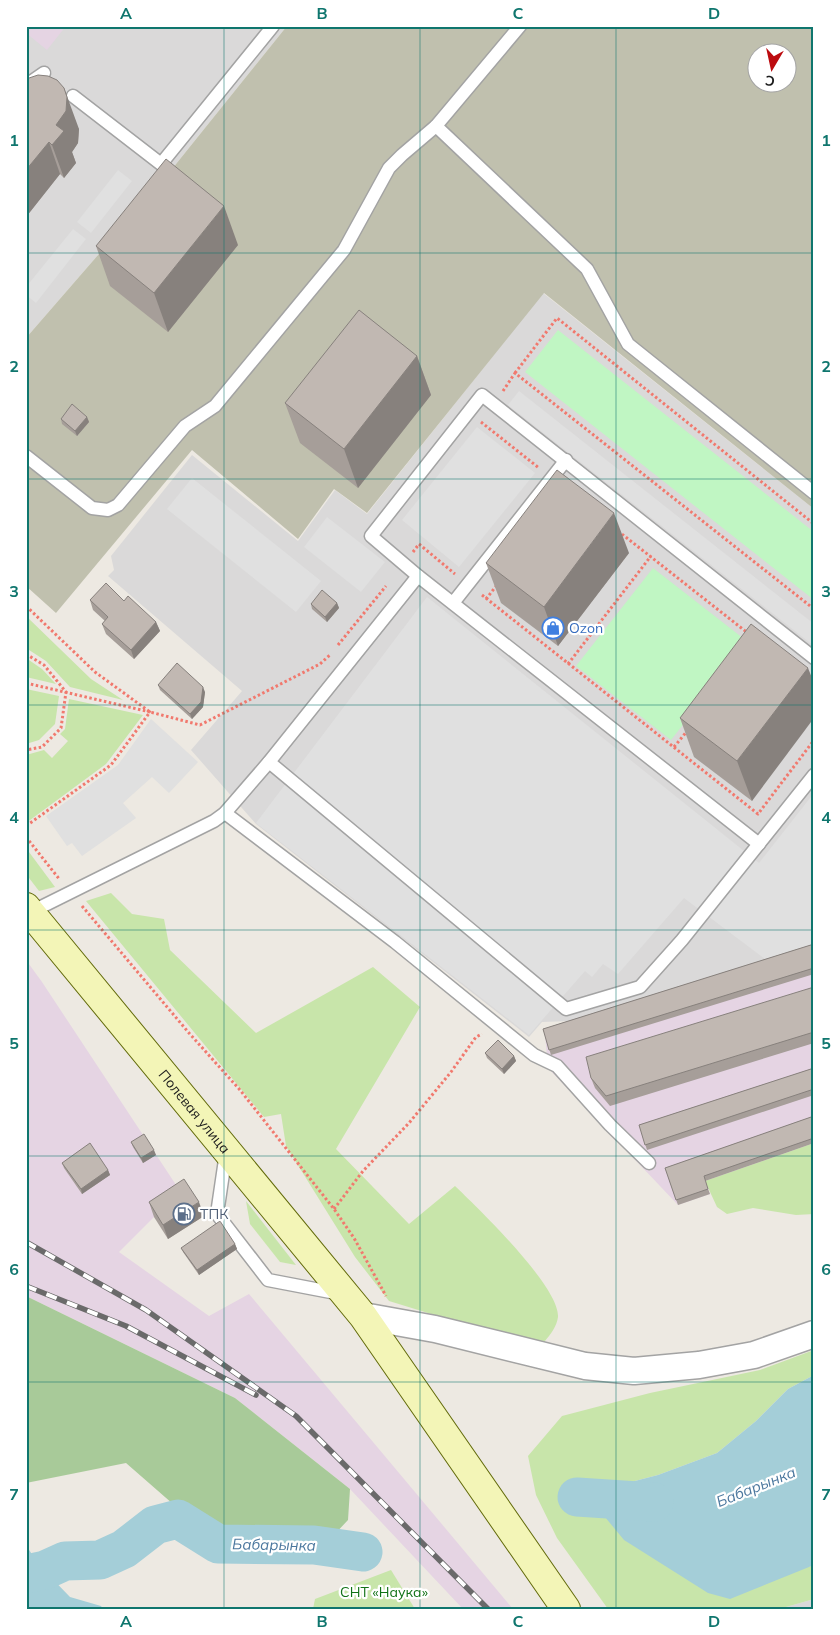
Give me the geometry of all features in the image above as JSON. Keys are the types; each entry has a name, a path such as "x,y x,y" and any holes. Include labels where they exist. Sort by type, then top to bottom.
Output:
{"street":[{"name":"Полевая улица","path":"28,909 363,1316 566,1609"},
{"path":"363,1316 435,1329 585,1366 634,1370 699,1365 754,1355 814,1334"}],"lane":[{"path":"74,96 161,164 273,26"},
{"path":"26,456 92,508 108,510 118,505 185,426 215,406 344,250 389,168 436,126 520,26"},
{"path":"26,87 44,73"},
{"path":"436,126 587,269 628,344 814,493"},
{"path":"759,844 418,576 371,536 482,395 814,658"},
{"path":"453,603 566,460"},
{"path":"28,909 69,892 214,821 225,813 269,762 418,576"},
{"path":"269,762 566,1009 640,987 682,940 814,775"},
{"path":"225,813 395,942 534,1055 557,1066 610,1125 649,1163"},
{"path":"226,1150 217,1214 268,1280 346,1295"}],"path":[{"path":"552,478 480,421 557,318 814,524"},
{"path":"515,374 814,609"},
{"path":"614,528 750,635"},
{"path":"26,683 200,725 320,664 330,656 419,544 758,814 814,740"},
{"path":"568,664 651,556"},
{"path":"486,599 498,584"},
{"path":"26,606 95,672 150,712"},
{"path":"26,654 44,665 66,692 61,728 42,746 26,750"},
{"path":"26,826 111,765 150,712"},
{"path":"674,747 692,725"},
{"path":"26,838 189,1034 240,1090 334,1209 354,1238 400,1323"},
{"path":"334,1209 363,1171 409,1123 445,1080 476,1037 498,1025"}],"shaded area":[{"path":"26,26 287,26 164,179 26,338"},
{"path":"26,26 66,26 47,50 26,33"},
{"path":"287,26 814,26 814,509 544,293 367,513 334,489 298,539 192,450 56,613 26,586 26,338 164,179"},
{"path":"118,170 132,181 91,233 77,222"},
{"path":"73,229 86,239 36,303 26,295 26,287"},
{"path":"543,293 814,509 814,945 571,1021 542,1022 529,1037 256,824 191,750 242,691 108,576 114,570 111,556 192,455 298,541 335,490 367,514"},
{"path":"519,391 814,624 814,646 508,405"},
{"path":"477,427 535,473 459,567 402,520"},
{"path":"192,478 321,581 296,612 167,509"},
{"path":"327,517 385,562 361,592 304,547"},
{"path":"427,597 759,863 814,793 814,945 765,959 684,898 618,974 603,964 592,977 585,971 529,1035 256,823"},
{"path":"151,719 198,762 169,793 152,777 123,803 136,818 82,856 72,843 67,846 46,816 118,765"},
{"path":"814,950 814,1143 706,1181 710,1194 678,1205 548,1068 545,1034"},
{"path":"26,960 184,1197 154,1217 119,1252 209,1316 249,1294 513,1609 463,1609 350,1489 235,1398 26,1296"},
{"path":"814,1599 814,1609 779,1609"}],"green space":[{"path":"558,330 814,532 814,600 525,372"},
{"path":"653,568 748,642 671,740 576,666"},
{"path":"26,616 91,679 123,700 70,687 46,661 26,648"},
{"path":"26,658 42,669 56,684 26,677"},
{"path":"26,689 59,696 55,724 39,740 26,744"},
{"path":"69,699 143,715 106,764 26,823 26,755 44,750 52,758 68,741 60,734 65,729"},
{"path":"26,848 55,887 39,891 26,874"},
{"path":"111,893 132,914 164,919 170,950 256,1033 373,967 420,1007 336,1149 409,1224 455,1186 516,1248 546,1287 555,1304 558,1317 555,1327 545,1341 516,1340 389,1301 355,1257 286,1146 281,1114 264,1117 86,901"},
{"path":"814,1143 814,1214 796,1215 753,1208 727,1214 717,1207 705,1181"},
{"path":"246,1201 296,1265 280,1262 250,1224"},
{"path":"26,1296 235,1398 350,1489 348,1520 332,1537 222,1536 181,1511 126,1463 26,1483"},
{"path":"814,1350 814,1375 788,1389 756,1421 717,1453 658,1475 604,1489 808,1567 814,1565 814,1599 779,1609 608,1609 557,1538 536,1495 528,1456 562,1416 650,1393 760,1370"},
{"name":"СНТ «Наука»","path":"391,1570 415,1609 313,1609 315,1599"}],"water":[{"path":"814,1375 814,1565 730,1599 708,1593 624,1540 600,1511 604,1489 658,1475 717,1453 756,1421 788,1389"},
{"path":"26,1545 38,1564 70,1597 101,1606 103,1609 26,1609"}],"building":[{"path":"38,75 48,76 57,80 64,88 67,97 66,111 56,125 64,131 52,145 49,142 26,170 26,81"},
{"path":"166,159 224,206 154,293 96,246"},
{"path":"359,310 417,356 344,449 285,403"},
{"path":"72,404 87,417 75,431 61,419"},
{"path":"557,470 614,513 544,607 486,563"},
{"path":"106,583 124,601 128,596 156,622 131,650 102,624 108,617 90,600"},
{"path":"322,590 337,603 325,617 311,604"},
{"path":"751,624 808,668 737,761 680,718"},
{"path":"177,663 203,687 201,702 190,714 158,685"},
{"path":"814,944 814,968 549,1050 543,1029"},
{"path":"814,987 814,1032 606,1096 591,1078 586,1057"},
{"path":"498,1040 514,1056 502,1069 485,1053"},
{"path":"814,1068 814,1089 645,1145 639,1125"},
{"path":"814,1116 814,1138 704,1176 708,1189 676,1200 665,1168"},
{"path":"144,1134 154,1150 141,1158 131,1142"},
{"path":"90,1143 108,1170 81,1189 62,1163"},
{"path":"184,1179 199,1202 163,1225 149,1202"},
{"path":"220,1221 235,1244 197,1270 181,1248"}],"waterway":[{"name":"Бабарынка","path":"577,1497 654,1502"},
{"name":"Бабарынка","path":"26,1574 45,1570 65,1561 100,1560 124,1549 155,1525 178,1519 218,1544 314,1545 363,1552"}],"railway":[{"path":"26,1242 146,1310 296,1416 488,1609"},
{"path":"26,1286 126,1326 256,1395"}],"place":[{"name":"Ozon","path":"553,628"},
{"name":"ТПК","path":"184,1214"}]}
